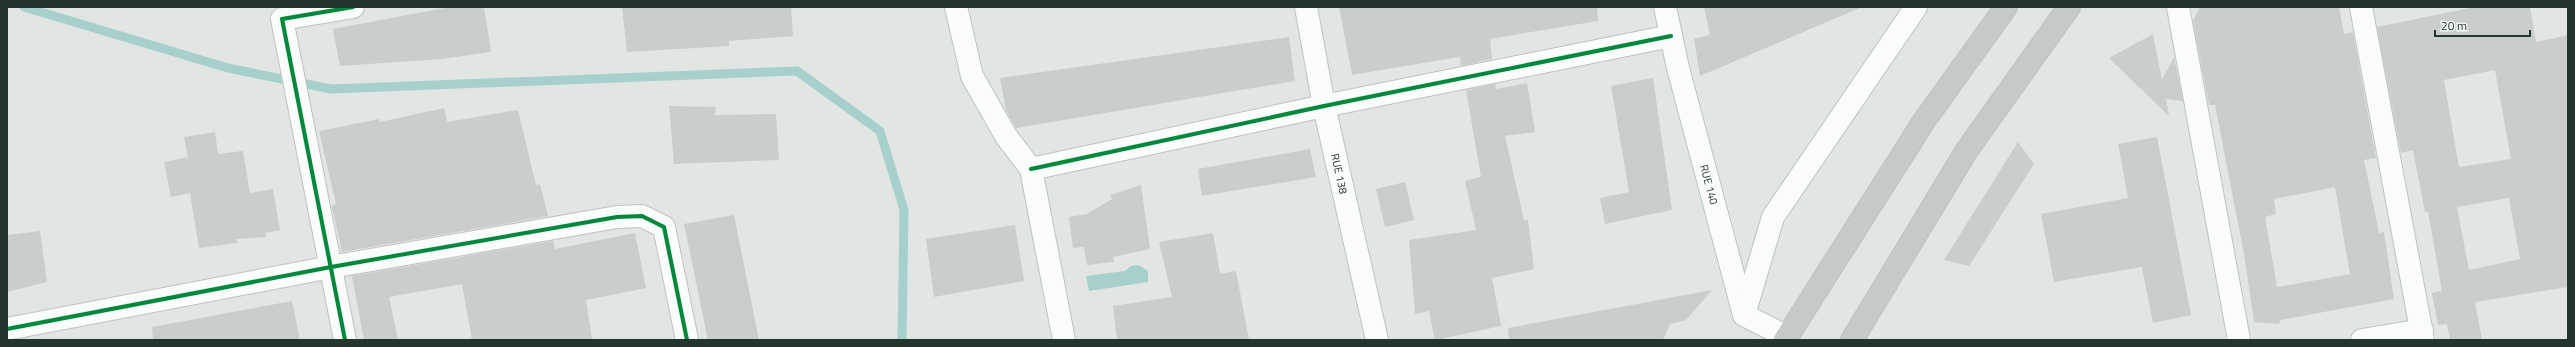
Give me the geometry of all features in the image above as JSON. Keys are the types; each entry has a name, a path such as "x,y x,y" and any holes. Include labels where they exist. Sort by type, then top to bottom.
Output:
{"highway":[{"path":"1786,338 1924,121 2006,7"},
{"path":"1852,340 1967,150 2069,7"}],"street":[{"path":"345,340 282,20 353,7"},
{"path":"956,7 972,76 1006,136 1031,168 1064,340"},
{"name":"RUE 138","path":"1306,7 1324,106 1377,340"},
{"name":"RUE 140","path":"1665,7 1671,36 1744,315"},
{"path":"1786,338 1744,315 1773,217 1916,7"},
{"path":"2178,7 2239,340"},
{"path":"2361,7 2423,335 2362,340"},
{"path":"1031,168 1324,106 1671,36"},
{"path":"7,329 331,267 617,218 642,216 664,227 687,340"}],"water":[{"path":"1138,265 1148,271 1148,282 1089,291 1086,276 1125,271 1131,266"}],"building":[{"path":"450,7 484,7 491,52 442,59 340,66 333,29"},
{"path":"622,7 791,7 793,36 729,41 729,46 627,52"},
{"path":"1339,7 1597,7 1598,21 1490,39 1492,59 1461,66 1460,57 1352,75"},
{"path":"1704,7 1862,7 1700,76 1694,39 1710,35"},
{"path":"2200,7 2339,7 2344,34 2353,32 2376,158 2364,160 2379,233 2384,232 2394,299 2280,320 2279,324 2254,322 2244,254 2215,105 2209,105 2193,21","holes":["2335,187 2350,274 2277,287 2265,217 2276,214 2274,199"]},
{"path":"2475,7 2530,7 2536,42 2568,35 2568,287 2475,302 2482,340 2450,340 2447,324 2438,325 2432,293 2442,291 2428,212 2425,212 2413,150 2401,153 2377,27","holes":["2495,70 2511,159 2459,167 2444,80","2509,198 2520,259 2469,270 2457,207"]},
{"path":"2153,34 2162,80 2174,57 2183,101 2166,99 2169,116 2109,58"},
{"path":"1289,37 1295,81 1016,128 1006,110 1000,78"},
{"path":"1653,78 1672,210 1605,224 1600,198 1629,192 1611,86"},
{"path":"1527,83 1535,132 1505,136 1524,220 1528,220 1534,269 1492,278 1501,326 1435,340 1429,311 1415,314 1409,240 1476,230 1465,181 1481,177 1466,90 1495,84 1496,89"},
{"path":"669,106 716,107 715,115 776,114 779,160 674,164"},
{"path":"444,108 447,122 518,110 536,185 540,184 548,216 342,252 332,206 336,204 319,131 379,119 380,122"},
{"path":"215,132 218,154 243,151 250,193 273,189 280,230 266,233 266,237 236,239 237,243 199,248 190,193 171,197 164,162 188,157 184,137"},
{"path":"2157,137 2191,315 2153,323 2142,267 2054,282 2041,214 2128,198 2118,144"},
{"path":"2018,142 2034,164 1969,266 1944,260"},
{"path":"1310,149 1316,177 1202,196 1198,169"},
{"path":"1405,182 1414,220 1385,227 1376,189"},
{"path":"1141,185 1150,249 1113,257 1114,262 1087,265 1084,247 1073,248 1069,217 1087,214 1112,199 1110,195"},
{"path":"734,215 759,340 708,340 684,224"},
{"path":"1015,225 1024,281 934,297 926,239"},
{"path":"40,231 47,282 7,292 7,235"},
{"path":"635,233 646,288 586,300 592,340 472,340 462,284 389,297 398,340 364,340 352,276 553,241 555,249"},
{"path":"1213,233 1220,274 1236,271 1249,340 1117,340 1113,306 1172,297 1159,242"},
{"path":"1712,290 1686,320 1670,324 1663,340 1509,340 1508,328"},
{"path":"292,301 300,340 153,340 152,327"}],"waterway":[{"path":"24,7 228,68 331,89 797,71 880,131 904,210 902,340"}],"cycle path":[{"path":"345,340 282,19 353,7"},
{"path":"1031,169 1324,106 1671,36"},
{"path":"7,329 331,267 617,217 642,216 664,227 687,340"}]}
